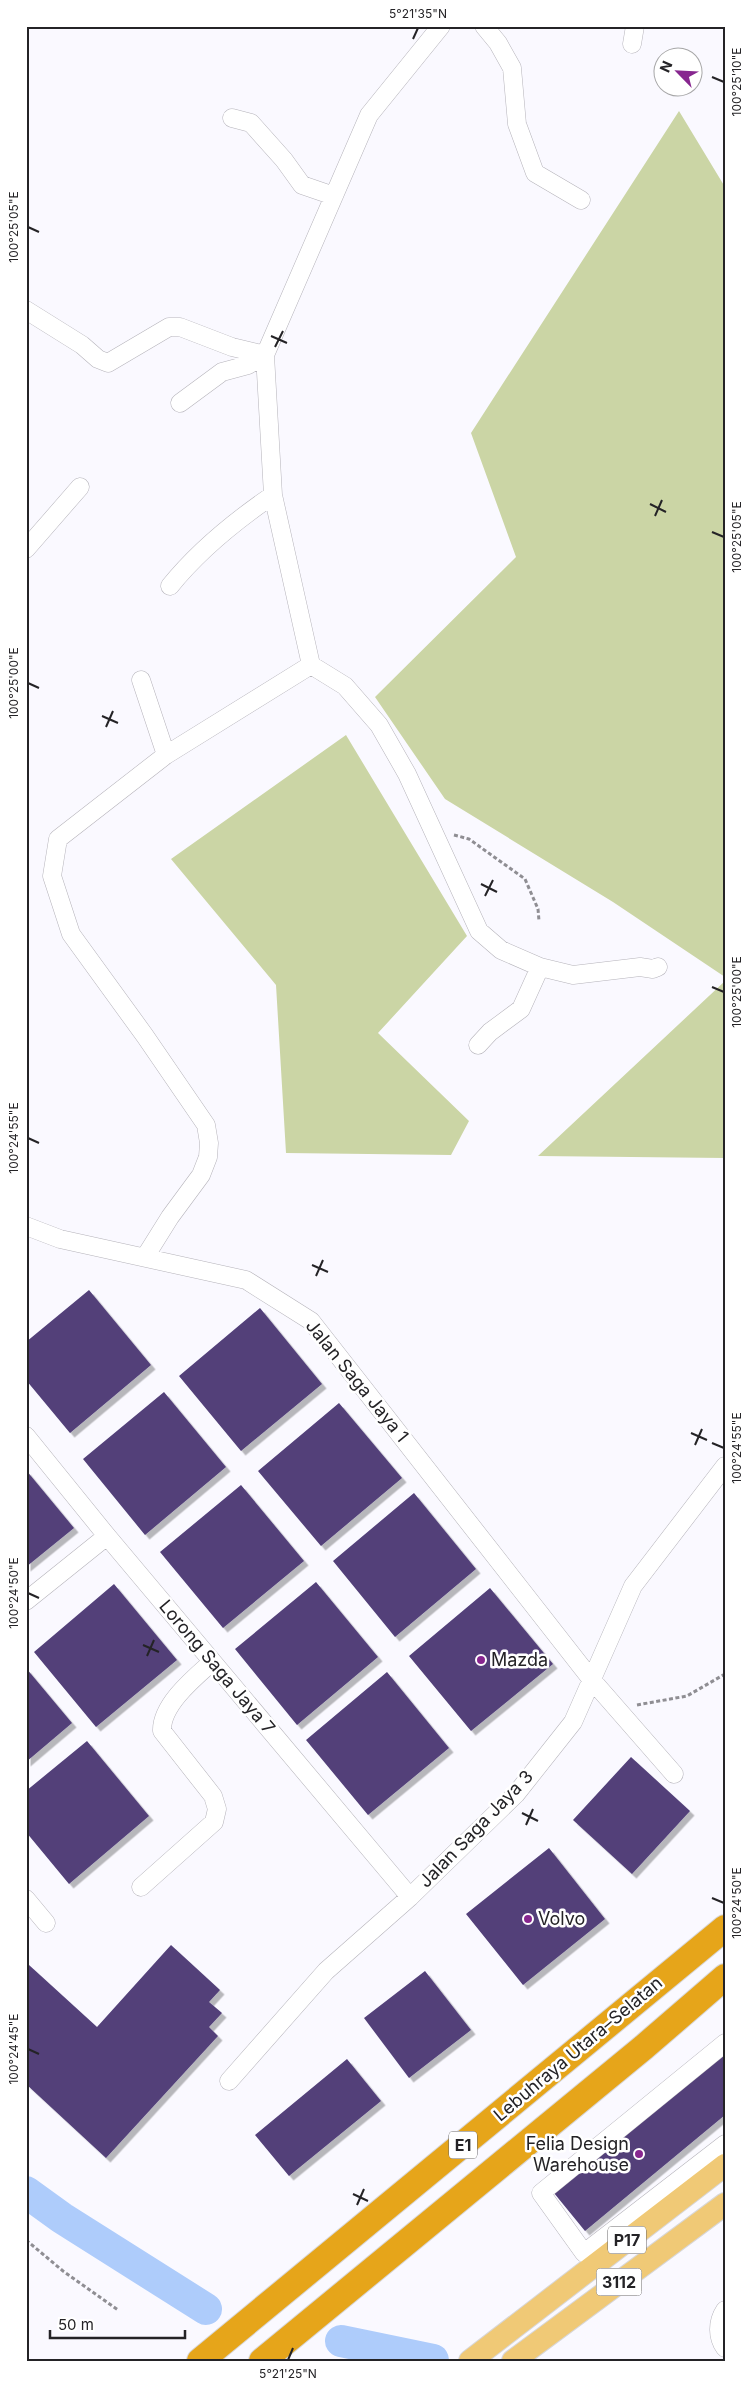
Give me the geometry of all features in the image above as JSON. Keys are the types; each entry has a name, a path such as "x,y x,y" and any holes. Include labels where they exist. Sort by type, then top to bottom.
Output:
{"highway":[{"name":"Lebuhraya Utara–Selatan","path":"200,2361 725,1928"},
{"name":"E1","path":"262,2361 725,1977"},
{"path":"644,2046 725,1994"}],"main road":[{"name":"P17","path":"470,2361 725,2165"},
{"name":"3112","path":"514,2361 725,2204"}],"street":[{"path":"442,26 369,115 265,355 273,496 311,664 346,686 379,724 407,774 479,931 501,950 540,966 574,975 640,967 653,969 658,967"},
{"path":"484,26 498,43 512,68 517,124 535,173 581,200"},
{"path":"632,44 635,26"},
{"path":"232,118 251,123 284,160 302,185 334,196"},
{"path":"26,310 82,345 98,359 108,363 169,327 180,327 232,348 265,355"},
{"path":"180,403 222,372 248,365 265,355"},
{"path":"26,549 80,487"},
{"path":"170,586 200,552 254,508 273,496"},
{"path":"145,1258 170,1217 201,1175 208,1157 209,1143 206,1125 146,1036 71,934 52,876 58,839 166,755 311,664"},
{"path":"140,680 166,755"},
{"path":"478,1045 490,1032 520,1009 540,966"},
{"name":"Jalan Saga Jaya 1","path":"26,1226 60,1239 246,1280 311,1320 591,1679 674,1774"},
{"name":"Lorong Saga Jaya 7","path":"26,1436 107,1536 410,1897"},
{"name":"Jalan Saga Jaya 3","path":"229,2082 326,1971 410,1897 516,1794 573,1722 633,1586 725,1466"},
{"path":"26,1601 107,1536"},
{"path":"141,1887 214,1822 217,1809 213,1796 162,1731 161,1722 164,1713 192,1680 212,1662"},
{"path":"26,1899 46,1923"},
{"path":"725,2043 541,2193 584,2253 725,2144"},
{"path":"725,2310 721,2316 719,2330 725,2348"}],"path":[{"path":"432,828 469,839 525,879 538,909 539,921"},
{"path":"616,1708 655,1704 687,1696 725,1674"},
{"path":"26,2240 63,2271 118,2310"}],"green space":[{"path":"679,111 725,187 725,977 613,902 445,799 375,697 516,557 471,433"},
{"path":"346,735 467,936 378,1033 469,1121 451,1155 286,1153 276,985 171,859"},
{"path":"725,981 725,1158 538,1156"}],"building":[{"path":"89,1290 151,1365 70,1433 26,1380 26,1342"},
{"path":"260,1308 322,1384 241,1451 179,1376"},
{"path":"164,1392 226,1467 145,1535 83,1459"},
{"path":"339,1403 402,1478 321,1546 258,1471"},
{"path":"26,1470 74,1528 26,1567"},
{"path":"241,1485 304,1561 223,1628 160,1552"},
{"path":"414,1493 476,1569 395,1637 333,1561"},
{"path":"316,1582 378,1657 297,1725 235,1649"},
{"path":"114,1584 177,1660 96,1727 34,1652"},
{"name":"Mazda","path":"490,1588 553,1664 471,1731 409,1656"},
{"path":"26,1668 72,1723 26,1762"},
{"path":"387,1672 449,1748 368,1815 306,1740"},
{"path":"87,1741 149,1816 69,1884 26,1832 26,1791"},
{"path":"631,1757 690,1811 632,1874 573,1820"},
{"path":"549,1848 605,1919 523,1985 466,1914"},
{"path":"171,1945 220,1990 209,2002 222,2013 209,2027 218,2036 106,2158 26,2084 26,1967 29,1965 97,2027"},
{"path":"425,1971 471,2030 409,2078 364,2018"},
{"name":"Felia Design Warehouse","path":"725,2052 725,2115 585,2231 554,2193"},
{"path":"347,2059 381,2101 289,2176 255,2135"}],"waterway":[{"path":"26,2192 62,2218 206,2309"},
{"path":"341,2341 433,2360"}],"place":[{"name":"Mazda","path":"481,1660"},
{"name":"Volvo","path":"528,1919"},
{"name":"Felia Design Warehouse","path":"639,2154"}]}
